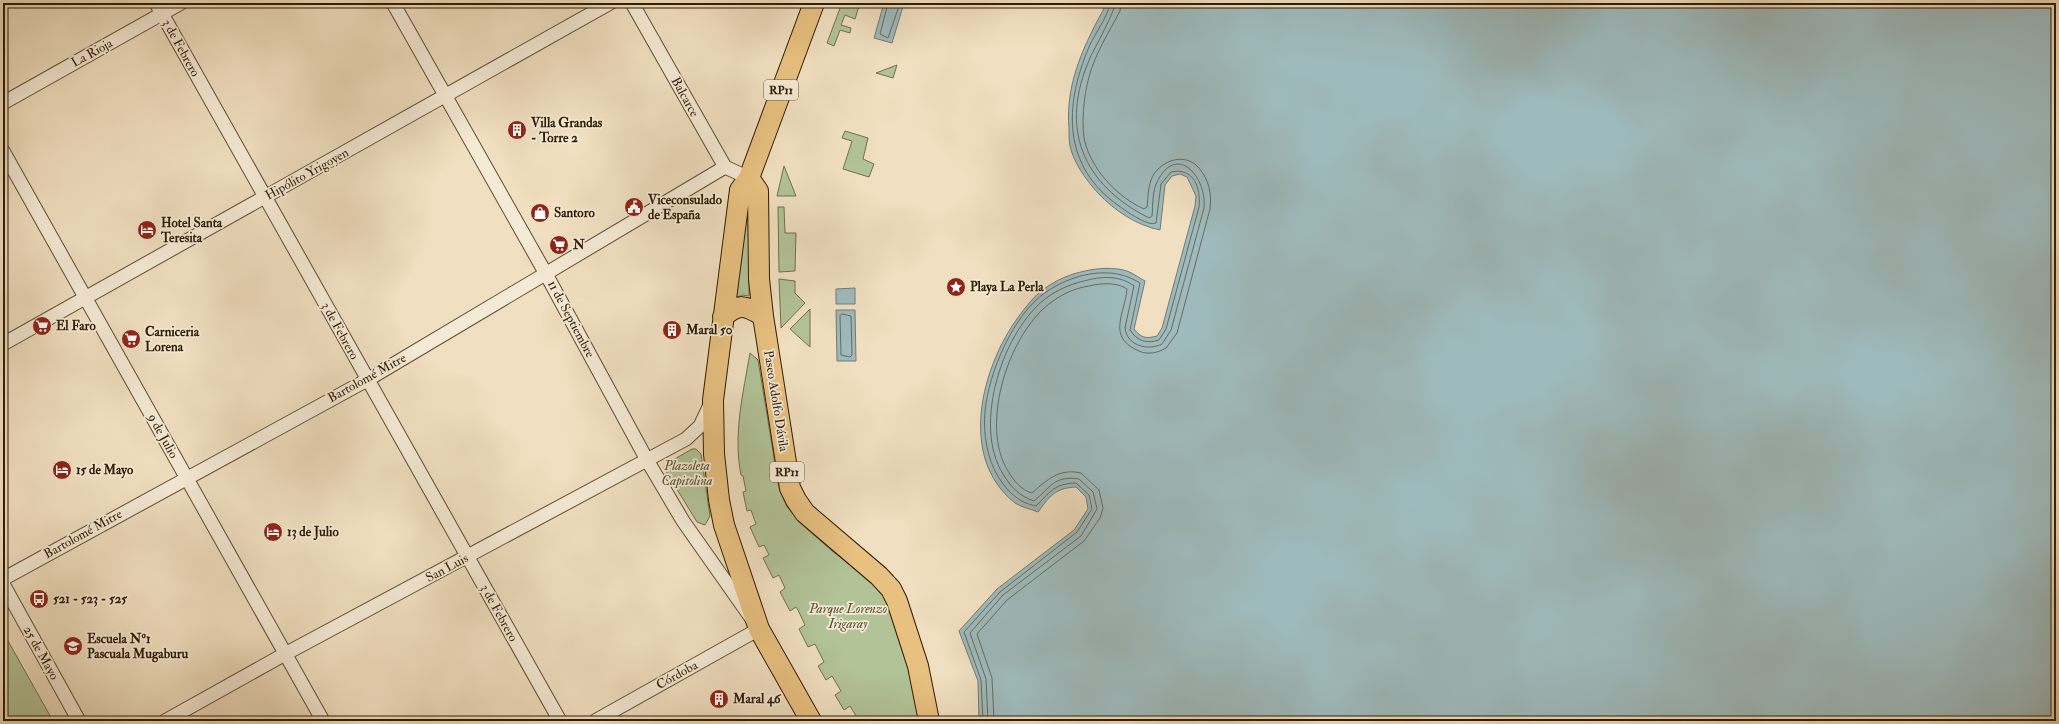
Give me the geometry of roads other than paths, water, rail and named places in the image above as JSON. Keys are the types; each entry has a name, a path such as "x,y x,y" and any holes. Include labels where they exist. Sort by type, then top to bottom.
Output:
{"main road":[{"name":"RP11","path":"811,721 759,629 724,525 719,500 714,454 713,400 740,190 749,178 814,3"},
{"name":"Paseo Adolfo Dávila","path":"749,178 758,191 759,280 763,316 792,494 805,513 879,576 891,589 897,601 918,666 929,721"},
{"path":"723,317 734,308 740,306 747,307 763,316"}],"street":[{"name":"La Rioja","path":"3,103 159,8 182,3"},
{"name":"11 de Septiembre","path":"393,3 546,274 647,460 683,521 759,629"},
{"name":"Hipólito Yrigoyen","path":"3,344 610,3"},
{"name":"Balcarce","path":"632,3 725,168"},
{"name":"3 de Febrero","path":"159,8 560,721"},
{"name":"9 de Julio","path":"3,151 323,721"},
{"path":"725,168 749,178"},
{"name":"Bartolomé Mitre","path":"3,579 367,380 725,168"},
{"name":"San Luis","path":"165,721 285,654 468,557 694,433 706,416 713,400"},
{"name":"25 de Mayo","path":"3,584 79,721"},
{"name":"Córdoba","path":"595,721 759,629"}],"water":[{"path":"884,3 904,3 892,43 874,38"},
{"path":"1107,3 2056,3 2056,721 979,721 978,681 959,631 997,589 1074,530 1088,509 1086,497 1076,487 1058,491 1046,501 1038,512 1015,503 997,484 986,461 981,437 981,411 986,385 995,360 1006,337 1019,316 1040,292 1063,278 1079,272 1095,269 1111,268 1122,270 1129,272 1145,281 1134,329 1144,337 1157,336 1162,328 1195,206 1196,196 1187,177 1180,174 1172,176 1165,185 1160,230 1143,225 1111,206 1086,178 1073,156 1069,142 1069,112 1073,79 1084,48"},
{"path":"855,288 855,304 836,304 836,289"},
{"path":"836,310 855,310 856,361 837,361"}],"place":[{"name":"Villa Grandas - Torre 2","path":"517,130"},
{"name":"Viceconsulado de España","path":"634,207"},
{"name":"Santoro","path":"540,213"},
{"name":"Hotel Santa Teresita","path":"147,230"},
{"name":"N","path":"559,245"},
{"name":"Playa La Perla","path":"956,287"},
{"name":"El Faro","path":"42,326"},
{"name":"Maral 50","path":"672,330"},
{"name":"Carniceria Lorena","path":"131,339"},
{"name":"15 de Mayo","path":"62,470"},
{"name":"13 de Julio","path":"273,532"},
{"name":"521 - 523 - 525","path":"39,599"},
{"name":"Escuela Nº1 Pascuala Mugaburu","path":"73,646"},
{"name":"Maral 46","path":"719,699"}],"park label":[{"name":"Plazoleta Capitolina","path":"687,474"},
{"name":"Parque Lorenzo Irigaray","path":"848,616"}]}
